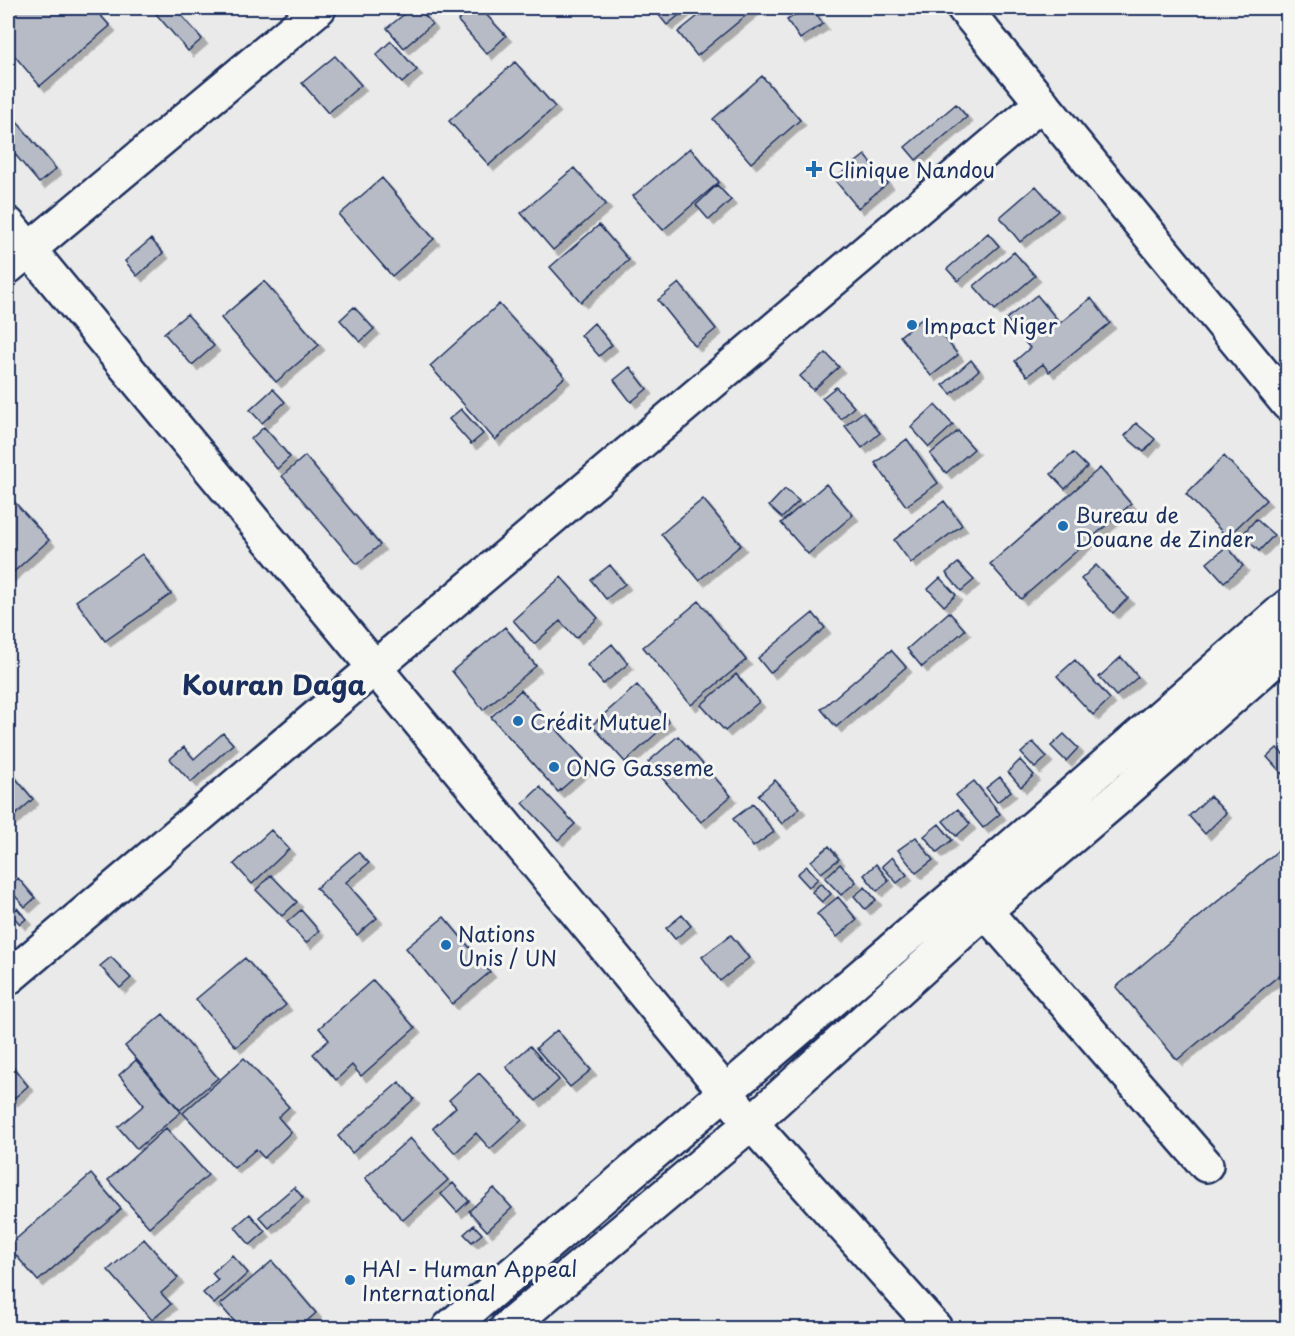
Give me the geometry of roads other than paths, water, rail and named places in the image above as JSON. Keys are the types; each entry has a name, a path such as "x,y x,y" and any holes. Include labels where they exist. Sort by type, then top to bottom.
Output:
{"main road":[{"path":"18,258 319,8"},
{"path":"964,8 1287,404"},
{"path":"8,978 1042,103"},
{"path":"8,224 18,258 375,667 750,1123 935,1329"},
{"path":"507,1329 750,1123 975,899 1095,772 1287,606"},
{"path":"449,1329 726,1093 975,899 1118,798 1287,648"},
{"path":"1095,772 1118,798"},
{"path":"975,899 1206,1165"}],"place":[{"name":"Clinique Nandou","path":"814,169"},
{"name":"Impact Niger","path":"912,325"},
{"name":"Bureau de Douane de Zinder","path":"1063,526"},
{"name":"Crédit Mutuel","path":"518,721"},
{"name":"ONG Gasseme","path":"554,767"},
{"name":"Nations Unis / UN","path":"446,945"},
{"name":"HAI - Human Appeal International","path":"350,1280"}],"district":[{"name":"Kouran Daga","path":"274,683"}]}
